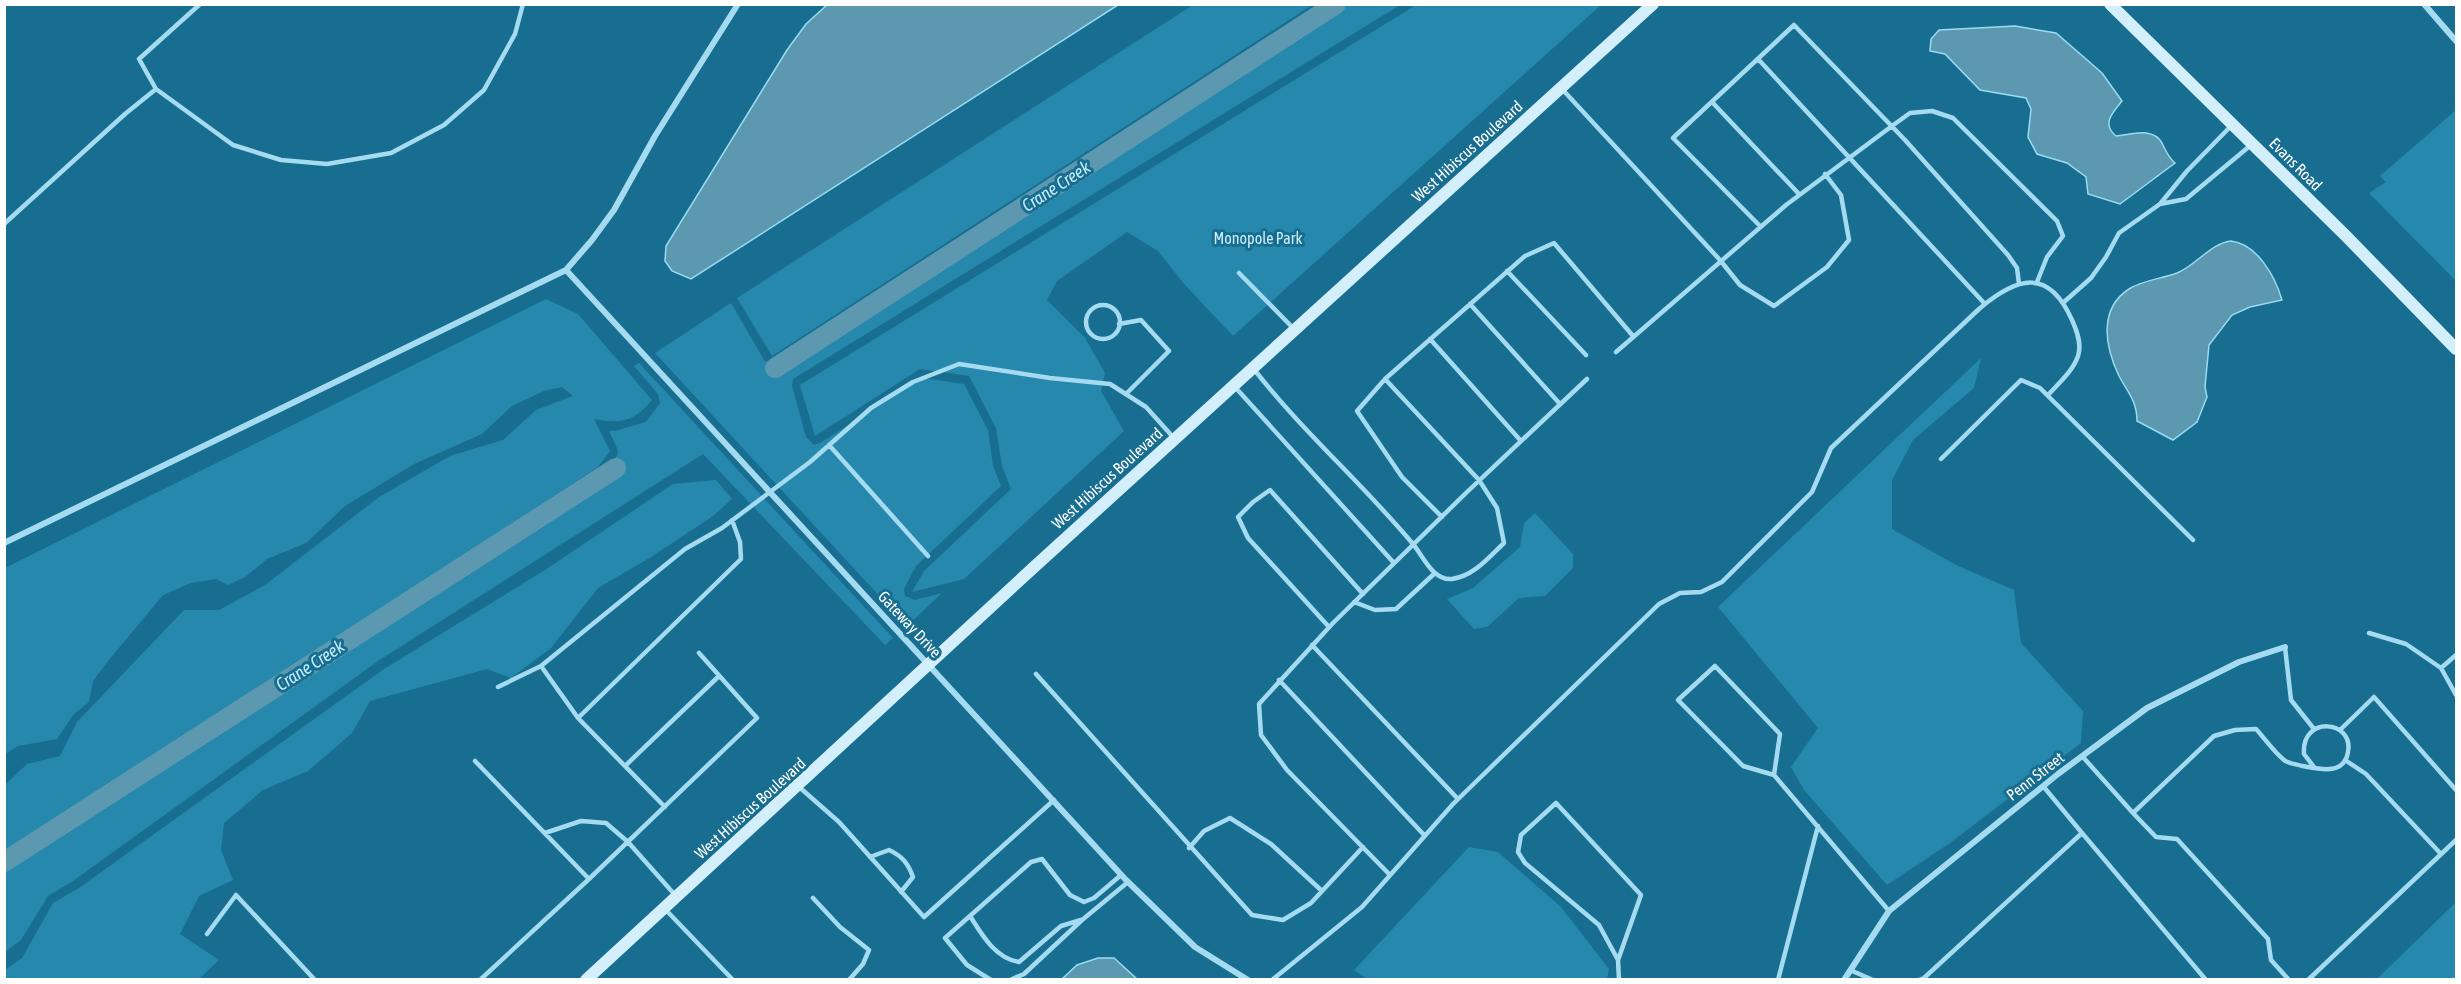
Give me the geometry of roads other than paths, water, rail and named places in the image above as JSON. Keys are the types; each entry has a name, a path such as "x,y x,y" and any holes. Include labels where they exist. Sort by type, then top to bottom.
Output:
{"street":[{"path":"4,543 566,270 614,210 655,136 738,4"},
{"name":"West Hibiscus Boulevard","path":"586,980 1653,4"},
{"name":"Evans Road","path":"2110,4 2457,349"},
{"path":"2424,4 2457,41"},
{"name":"Gateway Drive","path":"566,270 1121,875 1195,947 1248,980"},
{"name":"Penn Street","path":"1844,980 1889,911 2082,756 2147,708 2239,662 2285,647"}],"lane":[{"path":"199,5 139,58 156,89 234,145 281,160 327,164 391,153 444,125 484,90 516,34 523,4"},
{"path":"1761,227 1673,138 1794,25 1892,126 2008,255 2017,268 2019,284"},
{"path":"1758,59 1985,304"},
{"path":"1561,88 1720,260 1740,285 1774,306 1827,267 1849,240 1841,195 1825,174"},
{"path":"4,224 125,114 156,89"},
{"path":"1712,102 1799,194"},
{"path":"1616,352 1799,194 1910,113 1932,111 1953,118 2057,221 2062,236 2048,257 2037,282"},
{"path":"2064,302 2091,278 2119,233 2160,204 2187,171 2233,124"},
{"path":"2160,204 2186,199 2253,144"},
{"path":"1442,517 1402,477 1357,411 1385,379 1525,256 1554,243 1633,336"},
{"path":"1507,272 1586,355"},
{"path":"1239,273 1295,330"},
{"path":"1272,980 1362,907 1458,800 1659,604 1680,593 1701,592 1722,582 1812,492 1831,448 1985,304 1999,293 2019,284 2037,282 2048,286 2064,302 2080,342 2079,354 2069,372 2048,395"},
{"path":"1470,304 1560,404"},
{"path":"1103,305 1117,313 1119,324 1115,333 1105,338 1094,336 1086,323 1089,312 1103,305"},
{"path":"1119,324 1141,320 1169,351 1126,394"},
{"path":"1430,339 1521,441"},
{"path":"498,687 541,666 685,549 732,520 810,462 879,402 913,382 959,364 1050,378 1110,384 1146,407 1175,439"},
{"path":"1253,368 1278,400 1413,544 1435,573 1451,579 1478,569 1504,543 1497,508 1479,480 1385,379"},
{"path":"1390,875 1287,770 1261,735 1259,704 1354,602 1587,379"},
{"path":"1941,459 2021,380 2040,388 2048,395 2193,540"},
{"path":"1234,386 1394,563"},
{"path":"829,445 928,556"},
{"path":"1329,627 1248,538 1238,517 1252,502 1270,490 1363,594"},
{"path":"578,718 741,559 740,542 732,520"},
{"path":"1354,602 1375,610 1396,609 1435,573"},
{"path":"2369,633 2406,645 2441,669 2457,695"},
{"path":"1312,645 1458,800"},
{"path":"2285,647 2291,700 2314,729"},
{"path":"480,980 757,718 699,653"},
{"path":"2441,669 2457,655"},
{"path":"541,666 578,718 665,807"},
{"path":"1774,775 1780,734 1715,666 1678,700 1743,766 1774,775 1889,911"},
{"path":"1036,674 1189,848 1252,915 1283,920 1311,903 1363,847"},
{"path":"625,766 719,676"},
{"path":"1279,680 1425,836"},
{"path":"2340,730 2374,698 2457,790"},
{"path":"2133,813 2214,736 2235,730 2256,729 2286,762 2326,771 2334,769 2345,760 2349,746 2340,730 2330,726 2314,729 2306,739 2304,746 2307,760 2314,767"},
{"path":"2082,756 2156,837 2177,839 2268,939 2271,960 2289,980"},
{"path":"2345,760 2366,774 2441,854"},
{"path":"475,761 589,879"},
{"path":"798,786 839,822 924,917 1054,800"},
{"path":"2043,786 2206,980"},
{"path":"1618,960 1599,925 1525,863 1518,852 1521,835 1556,803 1641,895 1618,960 1619,980"},
{"path":"1189,848 1204,831 1230,818 1272,844 1322,891"},
{"path":"545,833 581,821 606,823 628,842 677,897"},
{"path":"1778,980 1818,826"},
{"path":"1919,980 1933,970 2082,833"},
{"path":"2308,980 2457,840"},
{"path":"870,857 889,850 899,855 909,866 913,877 901,891"},
{"path":"991,980 967,965 945,938 1031,862 1042,859 1070,895 1084,903 1095,898 1121,875"},
{"path":"1010,980 1024,974 1082,920 1128,882"},
{"path":"207,934 236,895 315,980"},
{"path":"813,898 840,927 869,950 863,964 849,980"},
{"path":"664,908 734,980"},
{"path":"969,916 983,936 1006,960 1019,962 1061,926 1082,920"},
{"path":"1850,969 1873,980"},
{"path":"723,980 728,974"}],"waterway":[{"name":"Crane Creek","path":"775,368 1336,4"},
{"name":"Crane Creek","path":"4,862 616,468"}],"park label":[{"name":"Monopole Park","path":"1258,238"}]}
